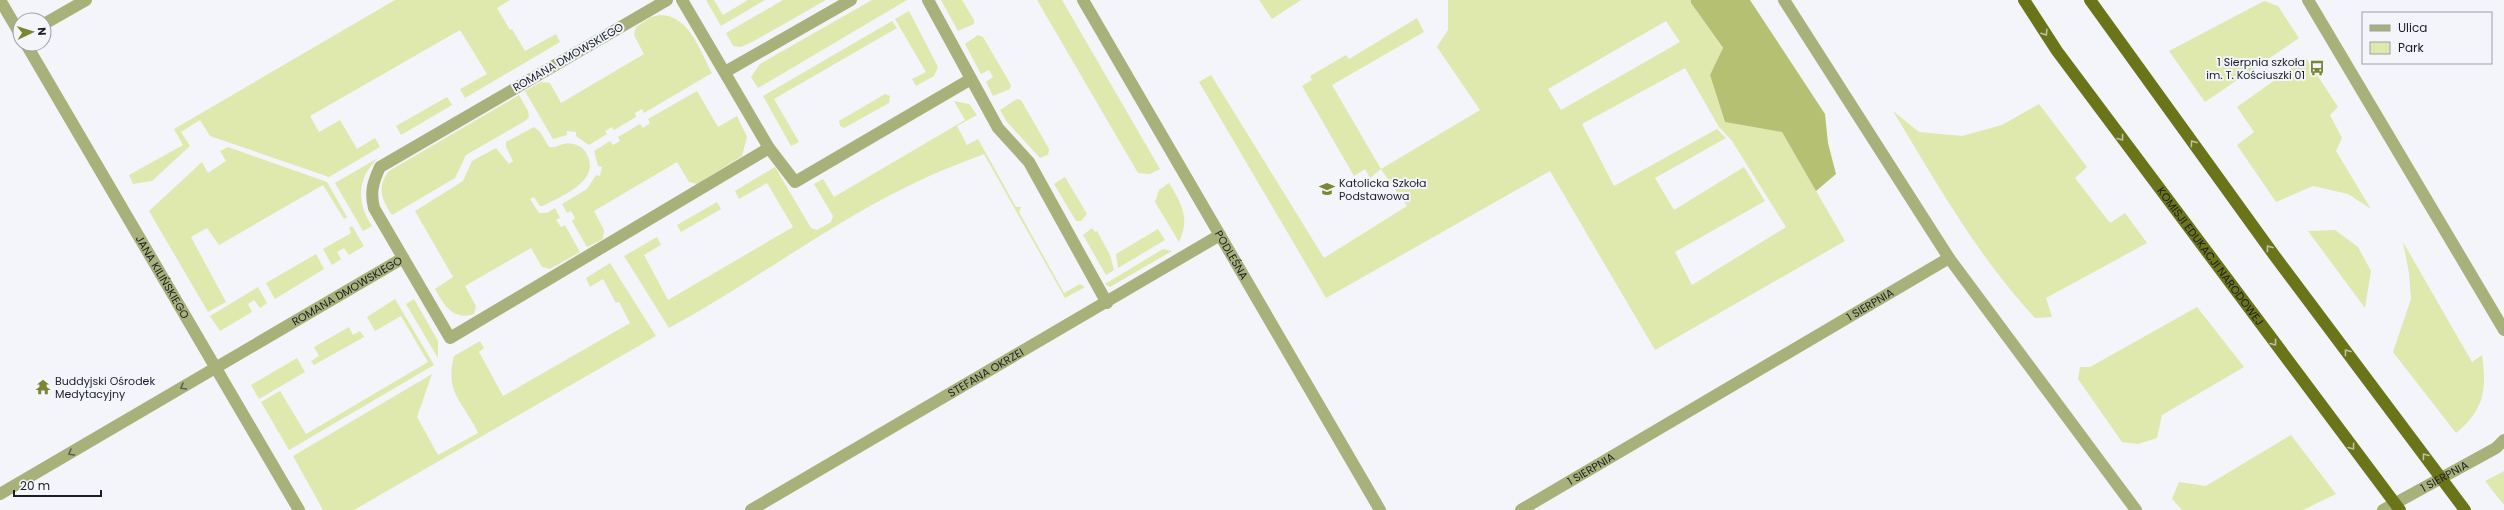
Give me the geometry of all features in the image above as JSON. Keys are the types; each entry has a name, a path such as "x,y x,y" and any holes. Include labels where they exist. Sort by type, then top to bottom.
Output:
{"main road":[{"name":"KOMISJI EDUKACJI NARODOWEJ","path":"2024,0 2057,52 2400,510"},
{"path":"2090,0 2274,256 2466,510"}],"street":[{"path":"0,0 12,20"},
{"path":"52,19 86,0"},
{"name":"ROMANA DMOWSKIEGO","path":"0,494 403,258 374,208 371,195 373,182 380,167 667,0"},
{"path":"682,0 769,148 795,182 971,79"},
{"path":"725,72 851,0"},
{"path":"928,0 998,128 1029,162 1107,303"},
{"name":"PODLEŚNA","path":"1083,0 1380,510"},
{"path":"1784,0 1949,258 2136,510"},
{"path":"2308,0 2504,330"},
{"name":"JANA KILIŃSKIEGO","path":"31,52 299,510"},
{"path":"403,258 450,338 769,148"},
{"name":"STEFANA OKRZEI","path":"751,510 1107,303 1220,235"},
{"name":"1 SIERPNIA","path":"1521,510 1949,258"},
{"name":"1 SIERPNIA","path":"2383,510 2496,448 2504,440"}],"green space":[{"path":"395,0 510,0 497,8 525,51 556,34 560,42 465,98 460,89 487,74 460,30 310,116 319,132 340,120 357,149 375,138 380,147 329,177 210,136 200,120 181,132 190,146 152,181 133,184 129,175 183,145 174,129"},
{"path":"706,0 714,0 723,15 748,0 765,0 721,26"},
{"path":"783,0 826,0 754,41 741,47 733,46 726,33"},
{"path":"872,0 907,0 758,88 751,77 760,64"},
{"path":"941,0 962,0 974,20 974,24 958,31"},
{"path":"1037,0 1062,0 1160,169 1150,174 1138,173"},
{"path":"1259,0 1301,0 1272,19"},
{"path":"1448,0 1691,0 1691,3 1723,49 1710,75 1725,122 1782,132 1845,241 1655,350 1550,171 1326,298 1199,82 1211,75 1324,258 1407,206 1381,169 1480,110 1437,47 1448,30","holes":["1666,21 1680,42 1561,110 1548,89","1685,68 1719,127 1732,141 1786,227 1692,285 1675,252 1765,201 1744,167 1674,210 1655,178 1726,138 1717,129 1614,186 1582,124"]},
{"path":"1691,0 1750,0 1825,114 1828,143 1836,174 1816,191 1782,132 1725,122 1710,75 1723,48 1691,3"},
{"path":"2264,1 2278,6 2299,38 2205,102 2169,51"},
{"path":"909,11 938,67 934,76 916,86 912,79 926,72 895,19"},
{"path":"660,15 679,21 686,28 698,45 712,73 644,113 642,109 635,113 636,117 614,130 612,127 605,131 607,134 589,145 576,136 576,132 567,131 567,135 553,139 525,91 541,82 550,83 561,103 644,54 634,35 636,27 651,17"},
{"path":"1417,18 1424,32 1332,85 1381,169 1370,178 1365,169 1354,176 1302,86 1312,80 1310,76 1346,55 1349,59"},
{"path":"892,21 897,28 774,99 799,142 791,146 763,96"},
{"path":"978,35 983,37 1011,85 1010,89 993,96 986,82 993,77 989,70 981,74 965,44"},
{"path":"2306,58 2338,107 2330,115 2342,138 2336,151 2371,209 2348,194 2313,186 2276,202 2237,145 2254,132 2237,107"},
{"path":"697,91 718,127 737,116 747,137 742,156 697,184 689,182 677,162 594,211 604,230 603,239 587,247 572,221 575,218 571,211 567,213 562,204 587,189 596,175 600,176 602,167 598,166 594,151 610,141 613,145 620,141 618,137 640,124 643,128 650,123 648,119"},
{"path":"885,94 890,96 889,103 844,128 840,126 839,121"},
{"path":"519,95 528,111 529,117 525,121 466,155 455,178 392,215 385,204 382,193 383,183 389,171"},
{"path":"447,97 452,105 401,135 396,126"},
{"path":"1017,99 1021,100 1049,149 1048,155 1040,158 1007,122 1000,110"},
{"path":"954,101 969,104 977,115 957,126 967,145 978,139 1016,207 1021,207 1019,212 1064,293 1080,284 1085,287 1065,298 984,154 925,178 859,212 701,310 669,328 624,256 657,237 661,245 644,255 668,300 793,227 767,183 739,199 735,191 775,167 811,228 817,230 831,222 833,216 814,184 823,179 834,197 965,120"},
{"path":"2039,104 2087,167 2075,178 2110,223 2125,213 2147,243 2046,298 2052,317 2035,318 2014,295 1976,244 1942,192 1893,111 1919,132 1962,136 2002,125"},
{"path":"534,127 540,132 549,147 569,143 580,147 587,154 590,166 588,174 576,188 543,206 540,206 534,197 530,199 539,213 547,213 555,208 560,218 556,220 561,227 565,225 580,252 550,269 542,267 531,248 465,286 476,306 474,314 467,316 455,313 446,306 435,289 453,277 415,211 463,181 472,161 496,148 509,164 513,161 506,147 506,142"},
{"path":"228,147 327,182 347,217 344,219 323,185 219,245 207,228 191,237 226,302 208,312 149,211 202,162 208,173 226,161 220,151"},
{"path":"378,158 366,174 361,190 363,208 372,226 363,231 335,183"},
{"path":"1065,177 1087,214 1081,221 1076,221 1054,184"},
{"path":"1169,183 1178,198 1183,212 1184,226 1179,242 1155,202 1159,190"},
{"path":"717,202 721,209 681,232 677,225"},
{"path":"352,226 364,246 349,255 344,248 337,252 341,259 332,265 323,249 351,233 349,228"},
{"path":"1092,228 1095,232 1097,231 1110,255 1114,270 1106,275 1083,235"},
{"path":"1158,229 1165,240 1118,268 1116,254"},
{"path":"2335,230 2358,247 2371,271 2365,308 2308,231"},
{"path":"2403,242 2472,362 2482,355 2484,379 2478,407 2473,416 2456,433 2393,352 2411,299 2409,273"},
{"path":"1163,249 1172,251 1110,287 1105,284"},
{"path":"316,254 324,269 275,299 266,283"},
{"path":"610,263 656,336 354,510 323,510 293,456 432,374 417,417 438,455 478,433 454,389 452,369 454,356 480,341 484,348 479,352 503,396 630,323 619,302 616,303 603,279 590,287 586,278"},
{"path":"258,287 267,303 260,308 254,300 248,304 252,312 220,331 210,316"},
{"path":"395,299 434,365 289,450 261,402 280,391 306,434 428,362 401,316 375,331 367,317"},
{"path":"414,299 438,341 438,358 406,304"},
{"path":"2197,307 2244,367 2162,415 2157,438 2138,444 2122,442 2078,379 2080,367 2090,367"},
{"path":"349,327 353,335 360,331 364,337 314,365 311,361 319,356 314,347"},
{"path":"297,358 305,372 259,399 251,385"},
{"path":"2291,435 2336,494 2303,510 2182,510 2172,499 2179,482 2206,486"},
{"path":"2504,471 2504,505 2485,481"}],"place":[{"name":"1 Sierpnia szkoła im. T. Kościuszki 01","path":"2317,68"},
{"name":"Katolicka Szkoła Podstawowa","path":"1327,189"},
{"name":"Buddyjski Ośrodek Medytacyjny","path":"43,387"}]}
